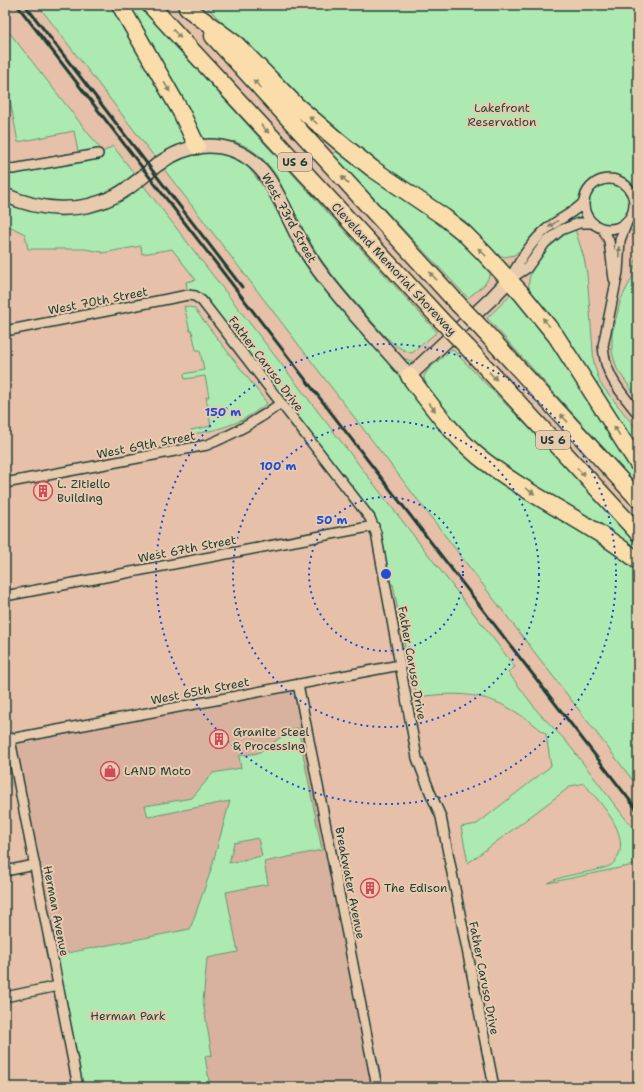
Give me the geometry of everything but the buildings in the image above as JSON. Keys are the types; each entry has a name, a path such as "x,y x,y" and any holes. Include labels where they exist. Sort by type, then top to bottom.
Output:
{"highway":[{"path":"120,5 181,112 197,146"},
{"name":"Cleveland Memorial Shoreway","path":"150,5 638,533"},
{"path":"186,7 238,45 296,105 342,145 454,225 509,280 556,336 638,464"},
{"name":"Cleveland Memorial Shoreway","path":"186,7 638,498"},
{"path":"409,376 445,422 477,454 501,473 602,534 638,561"}],"street":[{"name":"West 73rd Street","path":"5,194 22,202 45,207 66,209 93,204 109,199 124,191 157,165 183,150 197,146 216,146 230,149 251,160 261,169 273,186 302,244 316,266 345,303 409,376"},
{"path":"5,168 13,169 98,154"},
{"path":"627,222 616,228 602,228 593,223 588,217 584,202 586,194 591,187 597,182 604,180 612,179 619,181 630,190 634,203 634,210 627,222 620,240 618,272 603,346 607,369 612,379 638,414"},
{"path":"509,280 520,261 541,234 554,223 576,210 584,202"},
{"path":"409,376 492,298 509,280 527,268 545,243 562,230 579,223 593,223"},
{"path":"602,228 609,241 615,284"},
{"name":"West 70th Street","path":"5,331 188,295 195,296"},
{"name":"Father Caruso Drive","path":"195,296 202,301 370,518 374,526 417,758 441,817 494,1087"},
{"name":"West 69th Street","path":"5,483 206,445 229,436 261,418 281,403"},
{"name":"West 67th Street","path":"5,596 374,526"},
{"name":"West 65th Street","path":"8,739 400,665"},
{"name":"Breakwater Avenue","path":"298,684 377,1087"},
{"name":"Herman Avenue","path":"8,739 35,866 78,1087"},
{"path":"5,871 35,866"},
{"path":"5,996 58,986"}],"shaded area":[{"path":"298,684 377,1087 204,1087 176,932 52,956 19,785 5,788 5,740"}],"green space":[{"path":"38,5 138,5 437,332 412,353 405,351 392,343 366,315 322,261 309,240 272,169 258,154 233,141 251,171 265,189 302,260 317,281 366,338 389,352 413,362 409,382 441,426 638,568 638,787"},
{"name":"Lakefront Reservation","path":"205,5 638,5 638,242 625,220 606,225 587,227 546,225 525,247 514,255 505,257 492,253 483,245 478,234 465,221 409,187 376,164 281,82"},
{"path":"5,27 103,152 113,146 515,667 508,672 538,712 566,741 638,835 638,864 548,883 569,875 612,865 619,854 620,842 614,824 603,806 584,783 571,786 468,863 461,827 477,824 551,766 546,734 515,711 486,699 471,695 455,694 417,697 410,664 408,664 393,584 385,585 376,533 202,301 188,295 186,282 196,280 172,249 142,254 141,246 102,253 85,249 28,249 25,234 5,224 5,168 79,157 74,131 18,142 5,74"},
{"path":"339,149 443,222 492,271 485,284 468,298 333,155"},
{"path":"575,229 584,258 587,274 594,364 600,383 638,431 638,454 532,297 530,291 530,275 541,256 561,236"},
{"path":"638,248 638,399 617,369 612,352 612,334 621,299 632,278"},
{"path":"513,293 562,353 638,474 638,482 636,484 487,318"},
{"path":"184,306 194,308 267,403 259,410 232,424 213,430 192,434 191,430 211,426 206,397 209,397 205,376 185,379 184,374 204,370 200,350 196,350"},
{"path":"452,349 557,457 638,545 632,551 505,469 466,437 427,387 424,378 425,374"},
{"name":"Herman Park","path":"298,728 322,850 264,862 268,884 226,892 238,952 207,958 203,1002 212,1055 205,1056 210,1087 78,1087 52,956 190,929 210,873 230,801 148,817 145,806 192,798 213,773 241,768 239,756 258,753 293,729","holes":["258,838 262,856 229,863 234,843"]}],"railway":[{"path":"17,5 638,811"},
{"path":"25,5 242,287"}],"place":[{"name":"L. Zitiello Building","path":"43,491"},
{"name":"Granite Steel & Processing","path":"219,739"},
{"name":"LAND Moto","path":"110,771"},
{"name":"The Edison","path":"370,888"}]}
